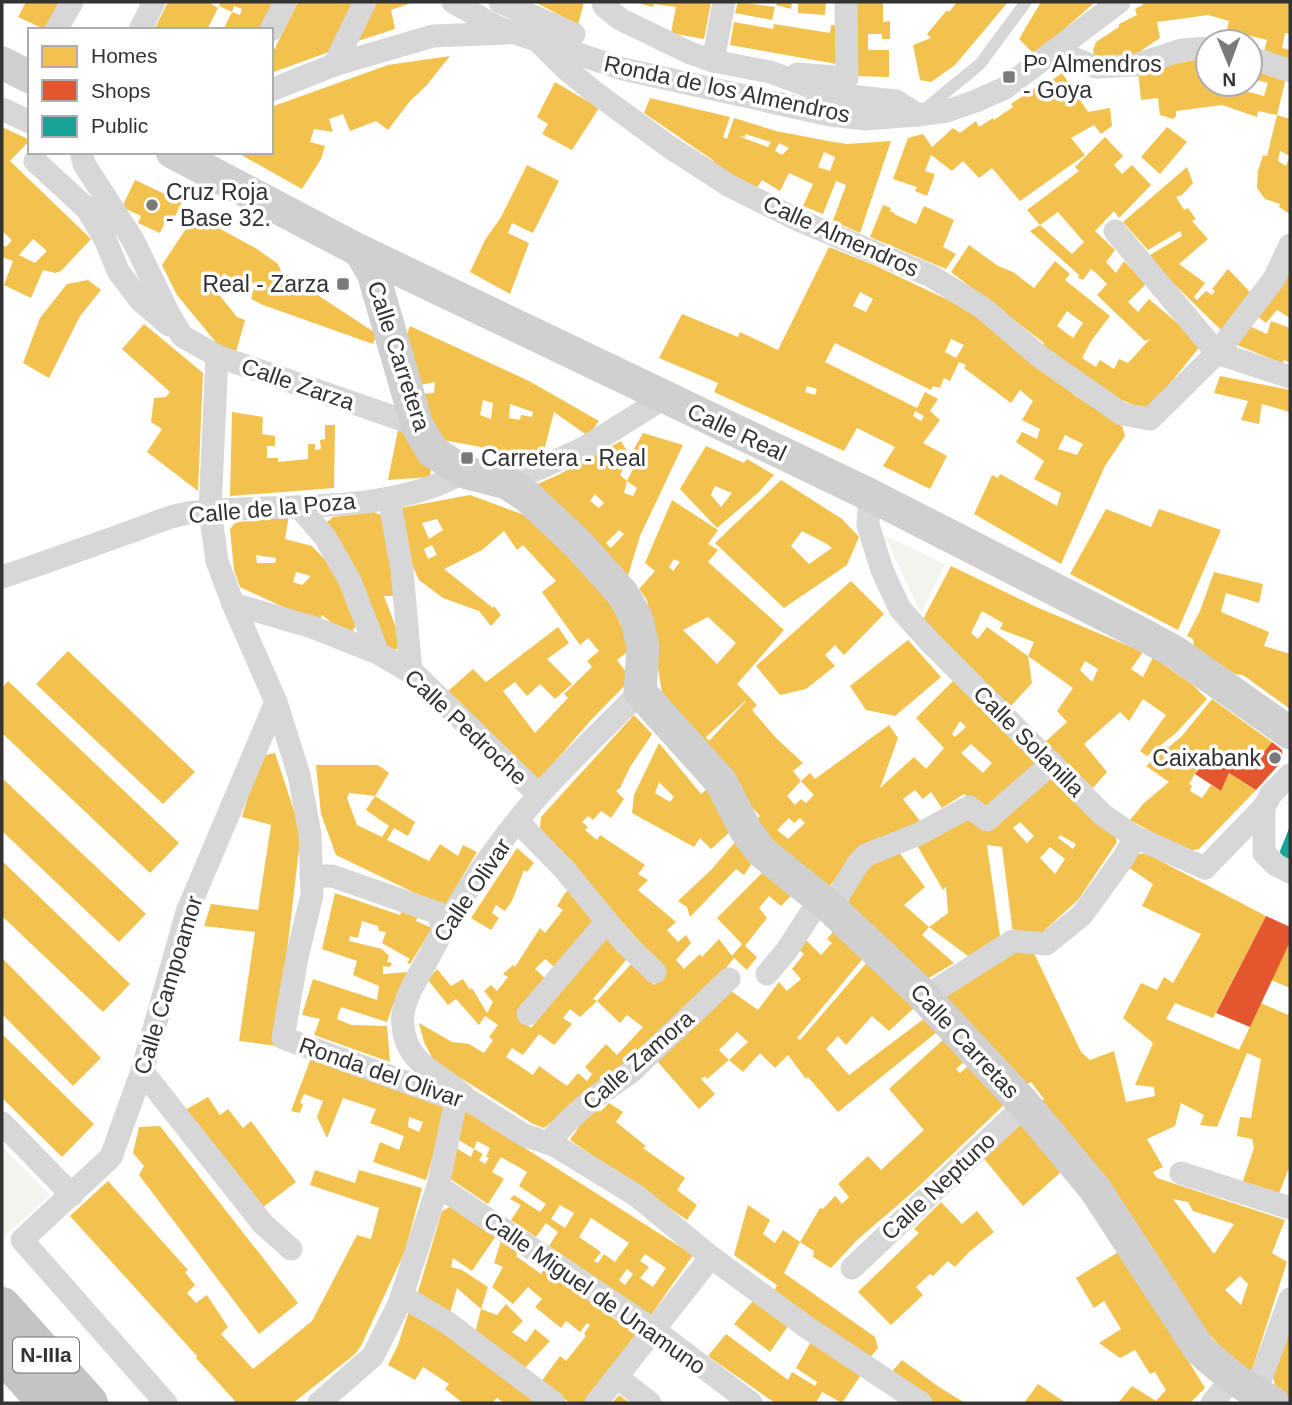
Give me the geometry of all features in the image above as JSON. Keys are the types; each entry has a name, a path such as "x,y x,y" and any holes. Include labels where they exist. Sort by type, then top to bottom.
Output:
{"highway":[{"name":"N-IIIa","path":"2,1306 89,1403"},
{"name":"N-IIIa","path":"2,1353 47,1403"}],"street":[{"path":"57,28 72,2"},
{"path":"141,28 154,2"},
{"path":"272,28 285,2"},
{"path":"334,65 365,2"},
{"name":"Calle Almendros","path":"453,2 497,27 528,37 593,91 668,146 730,186 798,220 931,276 983,309 1039,356 1122,414 1150,419 1217,353"},
{"path":"500,2 574,34"},
{"name":"Ronda de los Almendros","path":"603,2 604,6 620,19 690,53 713,61 770,72 830,94 896,101 918,115"},
{"path":"713,61 724,2"},
{"path":"770,72 847,78 846,2"},
{"name":"Ronda de los Almendros","path":"273,89 334,65 433,36 528,37 623,69 830,115 865,119 918,115 947,111 1005,88 1119,2"},
{"path":"1054,51 1096,67 1135,65 1182,50 1194,49"},
{"path":"1264,62 1290,71"},
{"path":"2,109 28,121"},
{"name":"Calle Real","path":"186,155 360,251 870,495 1175,652 1290,733"},
{"path":"80,156 133,240 182,336"},
{"name":"Calle Zarza","path":"35,161 87,209 106,239 118,271 140,300 182,336 217,356 417,425"},
{"path":"1115,231 1217,353 1290,377"},
{"path":"1217,353 1274,279 1290,245"},
{"name":"Calle Carretera","path":"360,251 373,273 417,425 432,451 464,472 507,483 528,497 578,544 622,593 636,617 643,646 640,692"},
{"name":"Ronda del Olivar","path":"217,356 210,511 217,561 276,702 299,775 310,834 312,895 297,957 283,1038 463,1101 524,1135 548,1143 637,1196 710,1257 805,1326 921,1403"},
{"path":"507,483 584,449 664,398"},
{"name":"Calle de la Poza","path":"2,577 184,513 300,508 388,498 446,483 464,472"},
{"name":"Calle Solanilla","path":"870,495 868,525 882,570 900,609 1103,815 1135,837 1205,868 1264,807"},
{"path":"388,498 402,570 411,672"},
{"path":"300,508 325,537 350,581 378,653"},
{"name":"Calle Pedroche","path":"233,604 312,627 378,653 411,672 539,795"},
{"name":"Calle Olivar","path":"463,1101 451,1084 432,1074 410,1052 402,1026 406,1000 443,930 482,867 539,795 640,692"},
{"name":"Calle Carretas","path":"640,692 721,782 746,831 762,852 825,904 925,997 1025,1105 1094,1189 1200,1350 1243,1394"},
{"name":"Calle Campoamor","path":"166,1403 22,1240 111,1157 142,1071 187,912 276,702"},
{"path":"767,974 866,855 919,834 969,807 986,820 1052,763"},
{"path":"1290,775 1271,794 1264,807 1264,853 1276,865 1290,872"},
{"path":"518,822 565,870 623,941 655,972"},
{"path":"925,997 1013,941 1046,943 1082,915 1124,857 1135,837"},
{"path":"311,876 332,876 438,913 443,930"},
{"path":"528,1014 607,921"},
{"name":"Calle Zamora","path":"548,1143 591,1100 631,1072 729,979"},
{"path":"142,1071 263,1224 291,1249"},
{"path":"319,1403 346,1396 373,1356 402,1296 463,1101"},
{"name":"Calle Neptuno","path":"852,1268 1025,1105"},
{"path":"2,1123 72,1195"},
{"path":"1181,1173 1290,1208"},
{"name":"Calle Miguel de Unamuno","path":"438,1186 654,1330 751,1403"},
{"path":"596,1403 710,1257"},
{"path":"402,1296 448,1323 554,1403"},
{"path":"1243,1394 1290,1299"},
{"path":"617,1377 650,1403"}],"lane":[{"path":"918,115 980,64 1026,2"}],"shaded area":[{"path":"885,536 945,564 921,614"},
{"path":"2,1147 50,1195 2,1238"}],"building: Homes":[{"path":"26,2 62,2 45,28 18,17"},
{"path":"168,2 208,2 218,8 208,28 155,28"},
{"path":"221,2 273,2 261,28 224,28 232,12 219,6","holes":["234,6 242,9 240,15 232,12"]},
{"path":"298,2 360,2 337,49 273,72 273,52"},
{"path":"369,2 414,2 391,10 395,29 355,42"},
{"path":"535,2 584,2 578,25"},
{"path":"634,2 711,2 704,39 671,33 676,7 654,4 653,7"},
{"path":"738,2 775,7 772,20 735,13"},
{"path":"777,2 792,2 791,9 776,5"},
{"path":"798,2 826,2 825,15 798,13"},
{"path":"855,2 883,2 883,22 890,21 890,39 882,39 882,34 868,34 868,50 889,50 889,77 855,76"},
{"path":"957,2 1008,2 955,65 931,82 920,80 913,45 931,38 927,34"},
{"path":"1041,2 1095,2 1035,55 1019,39"},
{"path":"1143,2 1290,2 1290,34 1285,33 1282,48 1290,50 1290,67 1264,60 1267,40 1264,39 1264,28 1227,28 1229,21 1208,15 1157,22 1160,38 1142,50 1142,57 1096,62 1093,50 1096,42 1119,27 1119,24 1137,15 1135,9 1143,5"},
{"path":"734,22 773,29 774,24 830,33 831,25 843,26 837,64 730,45"},
{"path":"450,56 388,130 376,121 350,131 343,114 329,119 333,132 314,129 310,142 325,146 321,159 302,189 240,154 273,154 273,106 388,65"},
{"path":"1194,60 1194,98 1264,98 1268,83 1264,82 1264,70 1286,78 1277,115 1258,111 1257,117 1222,105 1176,111 1173,119 1160,115 1158,98 1141,100 1138,70"},
{"path":"1062,73 1088,112 1110,108 1112,126 1101,134 1094,125 1071,138 1085,155 1020,201 992,168 979,178 963,161 952,171 931,155 925,171 935,174 927,196 915,191 917,187 893,179 908,138 923,134 932,147 953,128 960,133 976,121 979,127 993,118 994,120 1013,107 1011,104"},
{"path":"555,82 599,108 572,150 542,134 548,124 537,117"},
{"path":"650,98 730,117 723,137 727,139 734,118 776,131 847,144 891,141 860,233 833,221 846,185 836,181 823,214 803,206 813,184 789,173 780,191 762,180 755,191 711,164 714,161 644,113","holes":["745,134 771,142 768,147 738,136 745,137","779,143 789,148 782,155 775,151","824,152 835,157 830,171 818,167"]},
{"path":"1277,115 1290,119 1290,156 1290,214 1279,207 1280,204 1265,199 1257,188 1263,155 1267,156","holes":["1280,151 1290,156 1286,166 1278,161"]},
{"path":"2,127 28,139 10,161 91,239 61,271 55,273 43,270 31,298 4,285 13,261 2,257 2,245 6,247 12,240 2,231","holes":["33,239 47,251 35,263 19,255"]},
{"path":"1167,127 1187,142 1160,174 1141,157"},
{"path":"1105,137 1123,156 1114,165 1122,174 1132,165 1151,185 1119,218 1114,211 1095,231 1115,250 1106,262 1116,273 1124,261 1146,284 1128,302 1138,312 1149,299 1202,344 1151,407 1139,408 1078,379 1041,347 1044,343 951,272 969,245 1034,288 1055,261 1070,274 1065,280 1110,316 1082,358 1096,367 1100,360 1114,369 1119,359 1128,363 1150,339 1145,341 1097,295 1107,284 1096,273 1091,269 1083,280 1078,278 1079,275 1030,231 1040,225 1027,210 1079,171 1075,167","holes":["1058,212 1084,242 1072,254 1040,225","1067,311 1083,323 1073,338 1057,326"]},
{"path":"527,165 559,181 533,233 512,223 508,233 529,243 510,294 470,272"},
{"path":"1187,167 1193,183 1182,195 1176,197 1184,210 1188,208 1196,219 1192,221 1208,239 1179,264 1205,283 1194,297 1197,300 1206,291 1212,295 1215,291 1212,289 1228,269 1250,292 1221,330 1166,276 1150,255 1182,236 1180,231 1148,250 1123,222"},
{"name":"Cruz Roja - Base 32.","path":"135,180 182,202 172,223 166,220 160,233 138,223 141,216 122,207"},
{"path":"883,205 891,208 890,211 894,214 916,224 924,206 954,220 943,247 956,254 946,269 870,237"},
{"path":"195,215 257,249 278,264 281,271 377,334 373,344 251,299 255,284 242,277 236,292 226,288 231,279 224,273 217,285 214,283 212,286 237,317 245,320 236,352 219,346 177,295 162,265"},
{"path":"829,247 982,316 1040,362 1074,395 1122,426 1125,436 1105,466 1061,564 974,514 992,475 998,478 1000,474 1057,506 1061,493 1034,479 1044,461 1016,442 1022,432 1037,439 1040,429 1022,420 1033,401 1020,390 1011,403 959,362 950,381 944,378 940,388 933,386 931,390 835,343 825,362 917,408 925,392 938,399 930,411 940,420 923,443 947,456 930,489 883,466 895,447 857,428 844,451 714,392 718,383 659,358 682,314 738,337 740,332 778,350","holes":["860,292 873,299 866,312 853,306","951,339 964,345 956,358 945,352","807,386 817,389 815,395 805,392","915,411 924,416 921,421 913,416","1065,435 1083,444 1077,455 1058,449"]},
{"path":"1290,272 1290,318 1277,310 1266,323 1257,316 1269,304"},
{"path":"88,280 101,290 80,316 49,378 23,363 40,318 67,284"},
{"path":"1271,321 1290,328 1290,363 1284,360 1282,363 1237,345 1249,326 1267,334"},
{"path":"144,324 203,373 198,491 147,452 162,429 151,422 154,398 166,397 170,392 122,349"},
{"path":"410,326 529,381 599,421 588,436 554,412 542,458 437,439 421,394 434,393 435,382 416,386 403,345","holes":["483,400 493,403 491,419 480,415","510,404 533,412 532,417 521,415 520,420 509,418"]},
{"path":"1220,376 1290,390 1290,412 1262,404 1259,424 1241,420 1248,401 1214,393"},
{"path":"232,412 263,417 262,434 275,436 275,446 267,446 267,458 278,458 278,462 308,459 308,444 315,444 315,450 321,449 320,440 325,439 325,425 335,425 334,488 230,496"},
{"path":"399,425 432,462 430,477 388,480"},
{"path":"643,433 683,445 640,536 627,579 529,488 621,441 630,456","holes":["630,456 638,459 627,481 620,475","627,481 637,488 633,496 624,493","595,494 604,503 599,508 590,501","619,530 624,534 611,548 606,543"]},
{"path":"706,446 744,463 747,459 774,475 759,492 717,528 680,489","holes":["715,486 732,493 721,507 711,495"]},
{"path":"781,480 842,519 859,537 847,565 784,608 715,543","holes":["802,531 832,548 809,564 791,546"]},
{"path":"470,495 543,522 614,609 631,649 617,660 631,679 539,780 447,692 473,669 486,682 558,627 569,643 547,659 572,684 555,699 540,684 527,696 515,682 503,691 535,733 568,698 564,694 592,667 587,661 599,651 588,638 580,645 542,592 556,581 523,545 517,550 504,531 482,550 444,569 493,608 494,606 501,615 491,626 479,611 443,598 419,580 412,565 400,508","holes":["437,519 443,530 429,539 422,523","432,545 437,555 428,559 424,549"]},
{"path":"672,500 718,530 708,544 718,550 708,562 784,630 737,684 757,705 752,710 775,737 803,763 793,771 801,781 810,773 815,779 889,725 898,738 880,788 914,757 926,769 944,748 916,718 956,678 1040,763 986,810 964,794 942,808 931,792 923,799 915,790 903,799 924,826 858,847 825,893 748,826 760,816 665,711 647,600 639,589 655,571 645,563","holes":["674,559 680,562 673,571 669,567","708,617 736,643 717,664 683,630","746,701 709,741 706,737","960,721 966,727 955,737 952,734","971,744 992,763 983,773 961,753","801,781 814,795 806,803 801,799 795,805 787,796","789,818 794,823 800,818 805,823 788,839 777,830"]},
{"path":"1106,509 1151,527 1159,509 1221,530 1178,630 1070,574"},
{"path":"374,512 384,516 394,596 384,596 403,646 389,652 326,523 333,517"},
{"path":"289,515 285,539 312,546 338,574 358,623 349,636 322,615 318,623 240,587 234,570 230,529 236,522 252,521 252,518","holes":["256,555 276,558 275,563 257,563","296,572 308,575 310,577 302,585 293,582"]},
{"path":"951,566 1034,606 1143,652 1131,669 1143,677 1153,657 1193,685 1207,699 1175,734 1147,756 1140,751 1166,715 1143,699 1129,721 1120,712 1084,744 1107,772 1093,788 1044,743 1067,722 1057,711 1073,688 1028,656 1032,683 1011,706 920,625","holes":["982,611 1003,623 1000,629 1034,642 1028,656 987,627 978,639 971,633","1085,661 1098,669 1092,682 1080,670"]},
{"path":"1214,572 1263,584 1259,603 1226,593 1221,612 1269,632 1264,646 1290,654 1290,709 1243,675 1235,674 1194,647 1193,639 1187,636 1200,611"},
{"path":"851,581 884,614 844,655 835,645 825,655 835,666 806,689 780,695 756,666"},
{"path":"908,640 941,677 895,716 866,710 850,686"},
{"path":"68,651 195,772 163,804 36,684"},
{"path":"8,681 179,843 150,873 2,733 2,688"},
{"path":"1212,699 1272,742 1253,766 1236,752 1223,768 1211,753 1198,768 1189,784 1192,786 1190,791 1202,798 1211,785 1221,791 1229,773 1256,790 1199,849 1187,851 1130,820 1143,804 1169,782 1146,766 1182,736"},
{"path":"634,715 652,734 616,791 624,799 611,818 601,811 593,820 588,816 582,822 588,827 585,830 597,840 600,835 645,865 638,874 648,880 638,890 676,922 667,930 678,942 686,935 691,943 676,960 684,969 700,954 702,957 719,939 732,956 742,944 717,918 765,870 792,895 781,906 769,896 759,908 767,918 745,946 757,957 747,970 734,958 718,978 655,1040 544,1128 436,1065 424,1042 419,1023 452,1042 469,1044 484,1053 493,1040 489,1037 498,1025 485,1016 479,1025 456,999 448,1005 428,980 437,969 451,986 463,979 470,990 472,988 487,1013 493,1002 484,991 491,985 497,991 508,977 503,974 513,965 515,967 540,928 545,933 563,910 557,906 565,893 573,887 598,921 558,970 545,959 535,969 548,981 520,1020 531,1028 607,934 627,959 593,999 597,1001 632,963 654,985 666,972 540,828 541,817","holes":["597,1001 620,1023 627,1015 643,1027 617,1055 606,1044 585,1067 592,1074 587,1081 578,1073 567,1086 539,1066 533,1075 506,1057 512,1048 523,1055 539,1034 554,1045 572,1024 563,1018 570,1009 580,1017"]},
{"path":"659,743 701,794 707,789 732,830 711,849 700,838 694,847 632,813 634,795","holes":["659,782 674,797 670,802 655,793"]},
{"path":"275,753 301,832 276,1046 239,1041 255,932 204,926 211,904 258,910 271,825 242,817 260,756"},
{"path":"316,765 378,765 389,773 375,796 415,822 408,836 394,828 387,840 429,861 440,844 458,856 463,845 477,852 444,907 336,855 321,814","holes":["349,793 375,796 366,810 389,826 382,837 357,825 347,798"]},
{"path":"1047,775 1114,831 1117,842 1078,900 1037,937 1013,934 1002,847 987,845 1000,936 968,956 929,927 948,913 946,887 943,890 914,840 970,815","holes":["1020,822 1034,836 1027,843 1013,828","1060,835 1076,844 1073,849 1058,838","1050,847 1065,859 1055,874 1040,858"]},
{"path":"2,778 146,914 119,942 2,831"},
{"path":"736,841 754,860 744,875 736,869 690,917 687,907 678,901 711,870"},
{"path":"895,847 925,887 904,905 929,927 922,935 954,963 927,979 837,905 863,863"},
{"path":"517,848 534,863 527,872 524,870 512,901 505,911 496,905 492,913 499,918 491,930 471,918"},
{"path":"1132,854 1147,854 1266,916 1213,1018 1175,1003 1166,1019 1239,1050 1261,1003 1288,1015 1290,1010 1290,1165 1278,1196 1242,1184 1254,1148 1252,1139 1237,1136 1240,1117 1251,1118 1261,1059 1247,1053 1217,1127 1200,1125 1204,1115 1181,1103 1175,1126 1147,1139 1163,1167 1153,1172 1157,1178 1285,1220 1272,1253 1287,1262 1252,1370 1244,1372 1193,1317 1035,1105 1044,1099 1031,1082 1017,1090 938,1003 1006,949 1034,953 1081,1052 1090,1060 1114,1051 1126,1102 1155,1096 1154,1087 1135,1085 1153,1043 1123,1018 1141,983 1157,990 1164,977 1173,983 1201,934 1142,906 1153,884 1125,865","holes":["1173,1199 1188,1202 1193,1211 1234,1224 1214,1254","1240,1276 1248,1284 1241,1305 1225,1290"]},
{"path":"2,861 130,984 103,1012 2,916"},
{"path":"335,893 400,915 405,904 420,911 416,921 432,928 410,964 407,963 410,959 382,943 386,932 379,931 378,926 362,921 358,938 350,936 349,941 382,949 389,956 387,962 392,963 390,967 383,966 383,974 409,972 387,1022 341,1007 337,1019 351,1025 387,1026 390,1062 314,1035 320,1019 302,1015 313,979 377,1000 379,986 353,975 357,961 322,949"},
{"path":"836,928 865,956 797,1038 800,1040 869,960 915,1007 889,1031 872,1016 846,1045 838,1036 826,1049 849,1075 925,1018 937,1032 838,1112 808,1077 806,1079 788,1055 775,1068 760,1053 743,1072 729,1060 707,1079 705,1076 701,1079 715,1094 699,1109 657,1061 731,991 758,1010 779,982 787,991 801,979 792,969 804,954 795,947 802,936 821,955 832,943 827,939","holes":["737,1032 748,1042 729,1060 719,1050"]},
{"path":"1290,942 1290,988 1271,980"},
{"path":"2,958 101,1058 73,1086 2,1014"},
{"path":"2,1034 94,1124 62,1157 2,1098"},
{"path":"945,1038 967,1059 956,1069 960,1073 972,1063 1006,1103 914,1191 857,1240 831,1268 813,1257 814,1251 800,1242 820,1208 823,1209 835,1196 842,1204 849,1197 838,1184 868,1156 881,1170 924,1130 889,1089"},
{"path":"311,1058 446,1108 426,1180 373,1162 380,1142 399,1150 404,1136 370,1123 376,1109 343,1098 327,1138 317,1117 323,1101 304,1094 300,1113 291,1111","holes":["409,1117 423,1122 419,1132 408,1127"]},
{"path":"208,1097 220,1115 228,1109 243,1128 251,1121 296,1182 258,1211 180,1113"},
{"path":"609,1103 623,1112 616,1122 646,1146 643,1148 685,1178 677,1190 697,1205 687,1220 570,1140 589,1112 601,1111"},
{"path":"462,1108 693,1255 651,1315 549,1246 558,1232 546,1223 536,1237 511,1220 521,1205 510,1199 514,1195 540,1212 546,1204 519,1186 527,1172 501,1157 492,1172 504,1179 488,1204 446,1176 453,1146 471,1157 474,1149 455,1138","holes":["477,1141 490,1148 485,1164 479,1160 483,1154 474,1149","560,1205 574,1213 565,1228 551,1219","591,1218 629,1243 615,1262 604,1254 598,1263 594,1261 601,1252 579,1237","645,1254 666,1268 653,1287 640,1278 649,1267 640,1261","627,1269 633,1274 625,1285 619,1280"]},
{"path":"1020,1122 1062,1171 1023,1206 981,1155"},
{"path":"160,1126 298,1303 259,1334 139,1175 144,1166 133,1153 139,1127"},
{"path":"315,1170 355,1183 359,1170 422,1188 405,1251 361,1346 355,1354 293,1403 233,1403 235,1401 197,1356 70,1216 108,1181 188,1270 185,1272 195,1285 187,1293 196,1303 207,1295 228,1327 221,1334 253,1369 312,1321 357,1235 371,1239 379,1208 310,1185"},
{"path":"941,1202 962,1224 977,1211 994,1232 955,1267 948,1261 933,1276 930,1274 916,1287 923,1295 891,1325 858,1292 919,1233 914,1229"},
{"path":"748,1205 770,1220 763,1234 775,1243 783,1230 800,1242 784,1273 875,1337 878,1348 868,1360 773,1294 777,1285 734,1255"},
{"path":"450,1207 496,1236 472,1271 453,1258 451,1267 462,1270 488,1287 481,1309 457,1288 450,1313 418,1292 442,1211"},
{"path":"501,1241 518,1252 516,1256 541,1274 544,1269 636,1334 584,1403 570,1403 541,1382 560,1356 566,1361 586,1336 584,1334 590,1325 587,1323 580,1332 566,1321 561,1328 535,1307 542,1299 528,1287 513,1304 492,1287 503,1267 494,1263"},
{"path":"1120,1251 1205,1388 1190,1403 1118,1403 1132,1386 1156,1401 1166,1390 1155,1372 1150,1374 1135,1350 1120,1358 1099,1343 1121,1329 1104,1301 1094,1308 1076,1278"},
{"path":"756,1297 791,1322 770,1352 734,1324"},
{"path":"506,1304 523,1321 512,1332 526,1342 535,1329 550,1341 522,1371 475,1333 481,1309 497,1315"},
{"path":"410,1308 540,1403 504,1403 497,1398 492,1403 463,1403 445,1389 449,1384 423,1367 415,1380 388,1365 398,1345"},
{"path":"1290,1322 1290,1399 1277,1390 1273,1378"},
{"path":"726,1334 788,1380 792,1372 815,1386 817,1382 796,1368 813,1338 863,1372 842,1403 822,1392 817,1401 819,1403 775,1403 708,1356"},
{"path":"902,1360 965,1403 930,1403 889,1375"},
{"path":"1038,1384 1057,1397 1067,1403 1024,1403"},
{"path":"619,1395 630,1403 612,1403"}],"building: Shops":[{"path":"1272,742 1282,750 1283,760 1256,790 1229,773 1221,791 1195,774 1211,753 1223,768 1236,752 1253,766"},
{"path":"1266,916 1290,927 1290,942 1250,1027 1216,1013"}],"building: Public":[{"path":"1290,826 1290,861 1278,856"}],"place":[{"name":"Pº Almendros - Goya","path":"1009,77"},
{"name":"Cruz Roja - Base 32.","path":"152,205"},
{"name":"Real - Zarza","path":"343,284"},
{"name":"Carretera - Real","path":"467,458"},
{"name":"Caixabank","path":"1275,758"}]}
